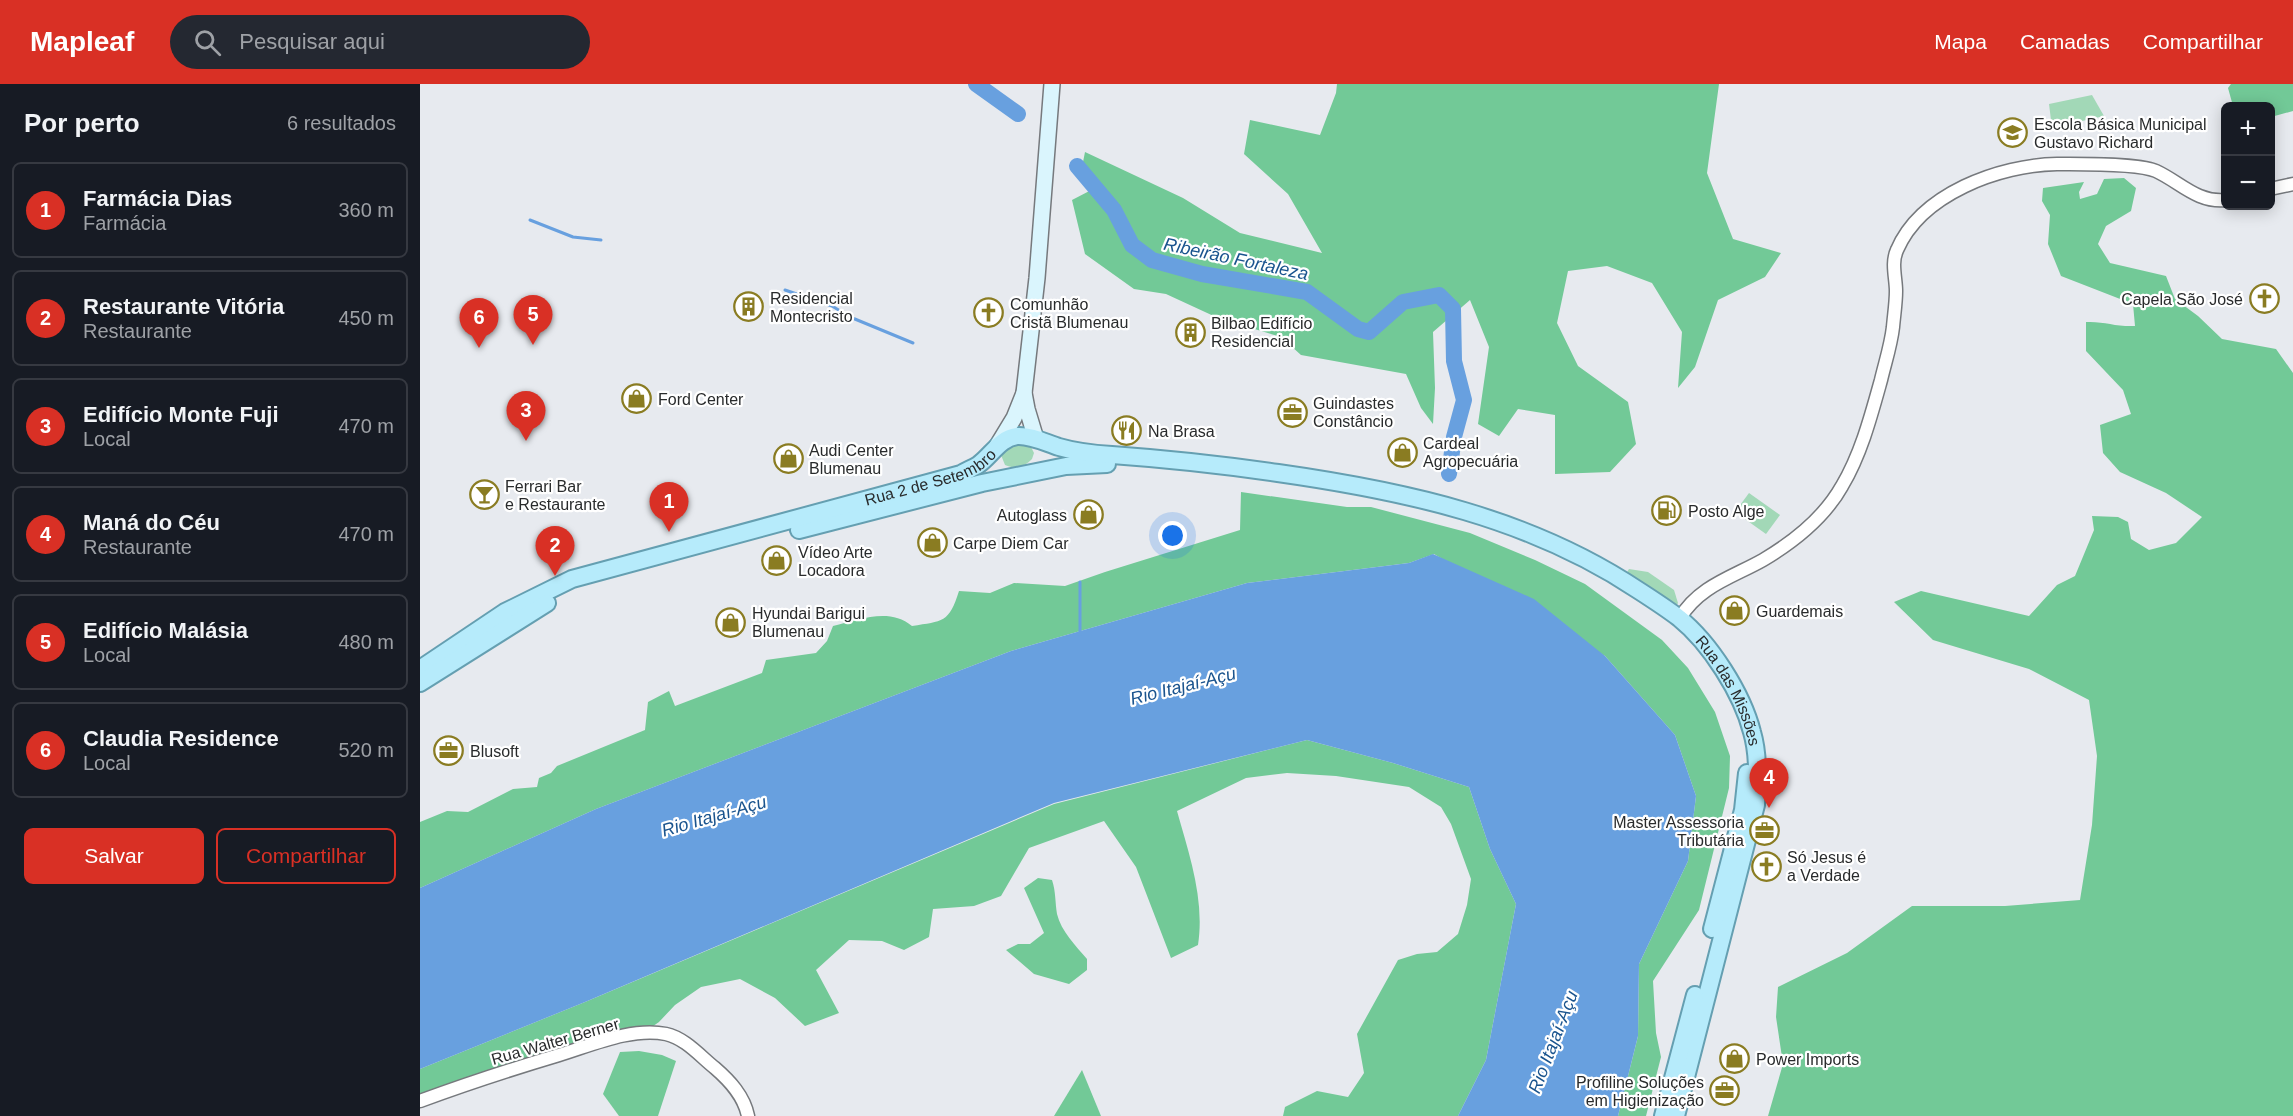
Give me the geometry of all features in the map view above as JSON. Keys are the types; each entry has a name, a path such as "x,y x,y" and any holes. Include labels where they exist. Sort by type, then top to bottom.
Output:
{"main road":[{"path":"1005,478 993,462 996,448 1014,418 1024,393 1037,278 1052,84"},
{"path":"1024,393 1042,453 1040,464 1034,472"},
{"name":"Rua 2 de Setembro","path":"420,669 505,612 572,579 961,474 977,465 996,448 1015,436 1090,453 1216,464 1364,486 1397,492 1460,513"},
{"name":"Rua 2 de Setembro","path":"420,683 531,612 577,590 717,551 1005,478 1066,466 1145,465 1226,474 1460,513"},
{"name":"Rua das Missões","path":"1460,513 1536,536 1613,580 1676,623 1706,645 1746,715 1756,750 1756,805 1676,1116"},
{"name":"Rua das Missões","path":"1663,1116 1743,810 1747,767 1745,743 1720,685 1676,623"}],"street":[{"path":"1676,623 1691,601 1713,585 1762,561 1806,531 1840,490 1849,475 1865,434 1887,356 1893,330 1896,251 1918,219 1954,190 1975,180 2055,164 2142,167 2156,171 2204,199 2221,200"},
{"path":"2275,188 2293,184"},
{"name":"Rua Walter Berner","path":"420,1101 527,1065 610,1040 642,1034 668,1035 690,1047 734,1087 747,1110"}],"green space":[{"path":"1337,84 1719,84 1707,173 1733,239 1781,253 1765,277 1718,300 1695,367 1678,388 1682,332 1652,283 1607,266 1568,271 1557,323 1578,366 1628,402 1636,444 1610,472 1555,474 1555,415 1518,409 1499,436 1478,424 1489,347 1470,300 1433,332 1435,388 1433,424 1421,408 1406,374 1301,355 1281,337 1218,318 1166,294 1134,289 1085,254 1072,200 1099,186 1082,167 1085,152 1183,198 1240,233 1322,253 1288,194 1244,154 1250,120 1320,135 1336,93"},
{"path":"2231,84 2293,84 2293,111 2275,116 2275,102 2232,102 2228,88"},
{"path":"2092,95 2104,116 2052,128 2049,104"},
{"path":"2124,178 2136,188 2131,211 2106,226 2098,244 2110,263 2166,276 2175,299 2198,316 2222,339 2276,349 2293,373 2293,1116 1768,1116 1783,1064 1776,1017 1778,987 1847,953 1912,906 2005,906 2080,900 2092,825 2097,756 2089,700 2029,669 1933,640 1894,602 1921,591 2029,616 2057,585 2075,576 2094,530 2092,516 2118,517 2128,522 2131,539 2149,550 2176,543 2202,517 2166,493 2120,472 2103,453 2100,425 2131,414 2123,390 2086,351 2086,322 2135,326 2133,304 2061,276 2048,244 2050,215 2042,201 2043,188 2084,182 2079,192 2080,199 2097,194 2104,179"},
{"path":"1012,443 1030,445 1034,453 1032,459 1020,467 1005,465 1001,455 1004,449"},
{"path":"1241,492 1347,507 1371,507 1470,533 1585,584 1662,640 1688,668 1715,712 1730,756 1729,788 1699,910 1653,981 1656,1033 1661,1057 1646,1116 1618,1116 1638,1036 1639,964 1688,861 1696,796 1675,735 1605,656 1434,554 1409,563 1247,583 1011,651 596,809 420,888 420,822 447,811 468,812 513,789 537,787 539,778 551,773 557,766 645,730 648,702 669,691 675,706 762,673 766,660 816,653 827,641 833,626 863,618 884,616 903,620 912,626 931,623 948,615 959,591 990,593 1014,583 1065,586 1240,530"},
{"path":"1749,493 1780,515 1766,534 1735,512"},
{"path":"1629,569 1648,572 1674,590 1678,603 1674,610 1626,574"},
{"path":"1307,740 1393,763 1469,787 1490,849 1516,904 1486,1060 1458,1116 1283,1116 1285,1107 1317,1091 1348,1097 1364,1073 1357,1034 1398,960 1417,954 1437,952 1458,934 1467,905 1471,879 1451,824 1441,807 1409,787 1336,776 1287,773 1246,778 1177,811 1195,877 1200,928 1198,945 1171,958 1136,867 1104,821 1029,848 1001,896 974,906 933,909 929,937 904,950 882,941 849,940 816,970 839,1013 805,1026 775,998 740,979 701,987 675,1005 659,1022 646,1031 625,1030 600,1035 420,1095 420,1069 585,1002 1054,804"},
{"path":"1038,878 1052,880 1059,920 1069,938 1087,959 1087,970 1069,984 1034,974 1006,950 1018,944 1030,944 1044,933 1024,888"},
{"path":"639,1051 662,1055 676,1061 658,1116 619,1116 603,1094 620,1052"},
{"path":"1082,1070 1101,1116 1054,1116"}],"water":[{"name":"Rio Itajaí-Açu","path":"1433,554 1534,599 1605,656 1675,735 1696,796 1688,861 1639,964 1638,1036 1618,1116 1458,1116 1486,1060 1516,904 1490,849 1469,787 1393,763 1307,740 1054,803 585,1002 420,1069 420,888 596,809 1011,651 1247,583 1409,563"}],"waterway":[{"name":"Ribeirão Fortaleza","path":"976,84 1018,114"},
{"name":"Ribeirão Fortaleza","path":"1077,166 1114,210 1132,245 1152,260 1202,274 1307,292 1358,329 1369,332 1403,302 1439,295 1453,309 1454,361 1464,400 1454,437 1449,474"},
{"path":"530,220 573,237 601,240"},
{"path":"785,290 832,306 850,317 913,343"},
{"path":"1080,582 1080,634"}],"place":[{"name":"Escola Básica Municipal Gustavo Richard","path":"2013,133"},
{"name":"Capela São José","path":"2264,299"},
{"name":"Residencial Montecristo","path":"749,307"},
{"name":"Comunhão Cristã Blumenau","path":"989,313"},
{"name":"Bilbao Edifício Residencial","path":"1190,332"},
{"name":"Edifício Malásia","path":"533,345"},
{"name":"Claudia Residence","path":"479,348"},
{"name":"Ford Center","path":"637,399"},
{"name":"Guindastes Constâncio","path":"1292,412"},
{"name":"Na Brasa","path":"1127,431"},
{"name":"Edifício Monte Fuji","path":"526,441"},
{"name":"Cardeal Agropecuária","path":"1402,452"},
{"name":"Audi Center Blumenau","path":"788,459"},
{"name":"Ferrari Bar e Restaurante","path":"484,495"},
{"name":"Posto Alge","path":"1667,511"},
{"name":"Autoglass","path":"1088,515"},
{"name":"Farmácia Dias","path":"669,532"},
{"name":"Carpe Diem Car","path":"932,543"},
{"name":"Vídeo Arte Locadora","path":"777,561"},
{"name":"Restaurante Vitória","path":"555,576"},
{"name":"Guardemais","path":"1735,611"},
{"name":"Hyundai Barigui Blumenau","path":"731,622"},
{"name":"Blusoft","path":"449,751"},
{"name":"Maná do Céu","path":"1769,808"},
{"name":"Master Assessoria Tributária","path":"1765,831"},
{"name":"Só Jesus é a Verdade","path":"1766,866"},
{"name":"Power Imports","path":"1735,1059"},
{"name":"Profiline Soluções em Higienização","path":"1725,1091"}]}
